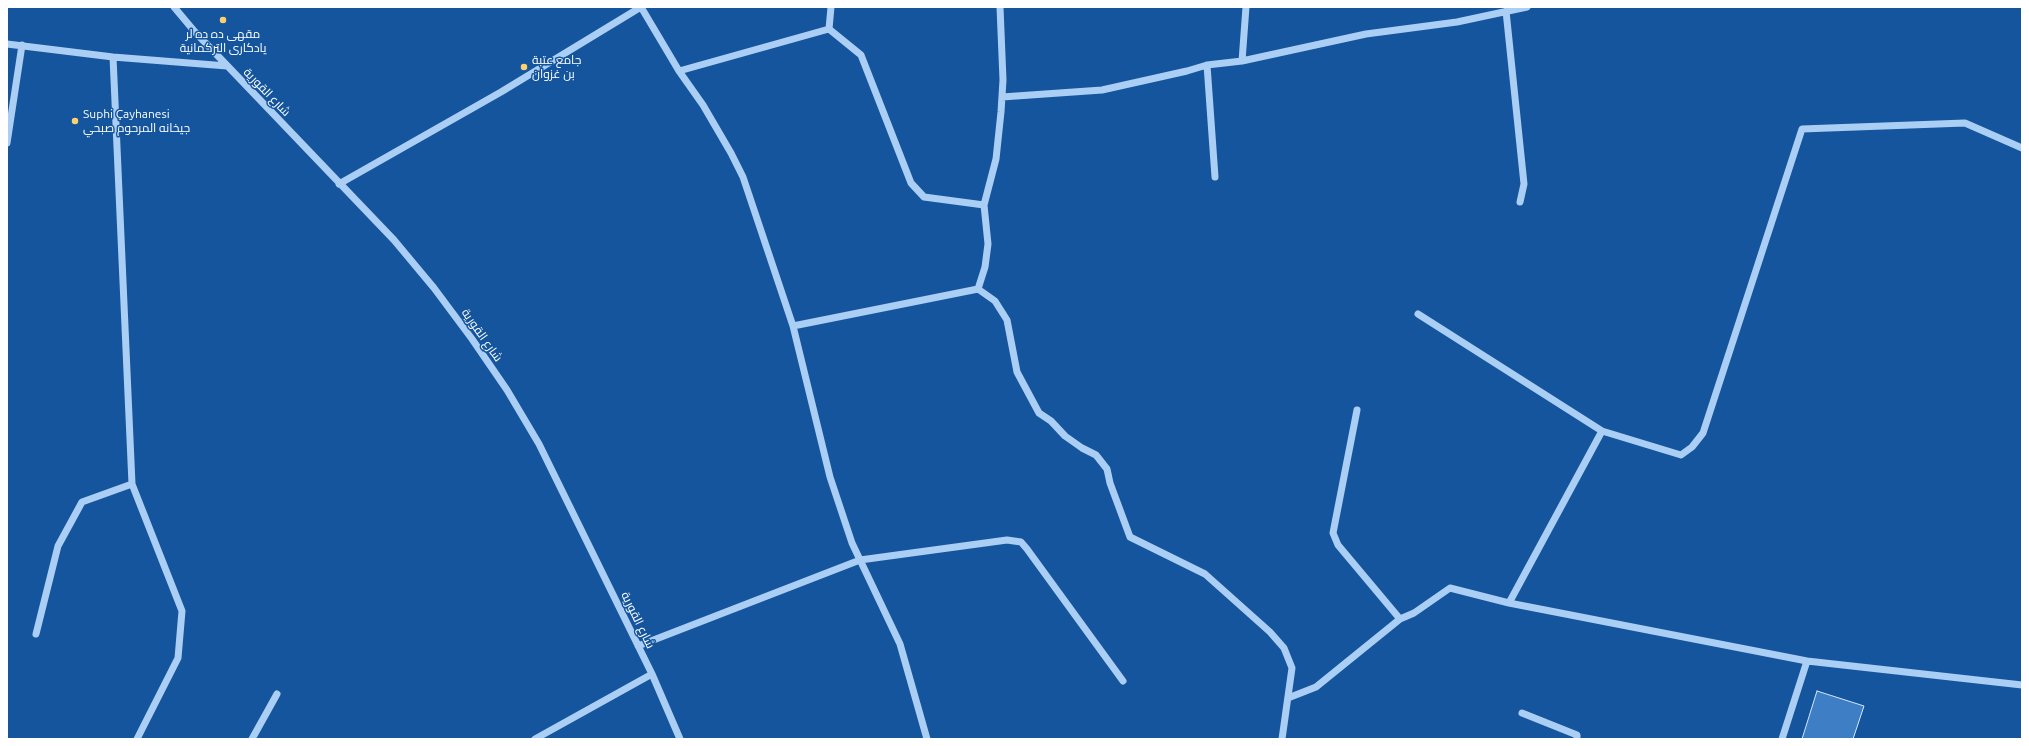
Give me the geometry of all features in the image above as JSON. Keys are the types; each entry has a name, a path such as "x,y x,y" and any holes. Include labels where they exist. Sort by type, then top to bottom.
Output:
{"street":[{"name":"شارع القورية","path":"174,7 227,66 394,240 434,288 472,339 507,390 539,444 652,674 680,739"},
{"path":"339,184 501,92 641,7 679,71 719,131 742,178 794,326 830,477 852,543 900,644 927,739"},
{"path":"829,29 831,7"},
{"path":"978,289 985,266 988,244 984,205 996,159 1002,97 1000,7"},
{"path":"1242,61 1246,7"},
{"path":"1002,97 1102,90 1187,71 1207,65 1242,61 1366,34 1457,22 1526,7"},
{"path":"1506,11 1524,184 1520,202"},
{"path":"679,71 829,29"},
{"path":"829,29 861,55 911,183 924,197 984,205"},
{"path":"7,44 113,58 227,66"},
{"path":"7,144 22,45"},
{"path":"113,58 132,484 182,611 178,658 137,739"},
{"path":"1207,65 1215,177"},
{"path":"1418,314 1602,431 1681,455 1692,447 1703,433 1802,129 1965,123 2022,148"},
{"path":"794,326 978,289 995,301 1007,320 1017,372 1039,413 1051,421 1064,436 1096,455 1108,469 1110,483 1130,537 1205,574 1270,632 1284,648 1292,668 1282,739"},
{"path":"1357,410 1333,533 1338,545 1400,619"},
{"path":"1509,603 1602,431"},
{"path":"36,634 58,546 82,502 132,484"},
{"path":"638,646 860,560 1007,540 1021,542 1123,681"},
{"path":"1288,698 1316,687 1400,619 1414,613 1450,588 1509,603 1807,661 2022,685"},
{"path":"1782,739 1807,661"},
{"path":"535,739 652,674"},
{"path":"252,739 277,694"},
{"path":"1522,713 1577,735 1577,739"}],"building":[{"path":"1817,691 1864,706 1853,739 1802,739"}],"place":[{"name":"مقهى ده ده لر يادكارى التركمانية","path":"223,20"},
{"name":"جامع عتبة بن غزوان","path":"524,67"},
{"name":"Suphi Çayhanesi جيخانه المرحوم صبحي","path":"75,121"}]}
